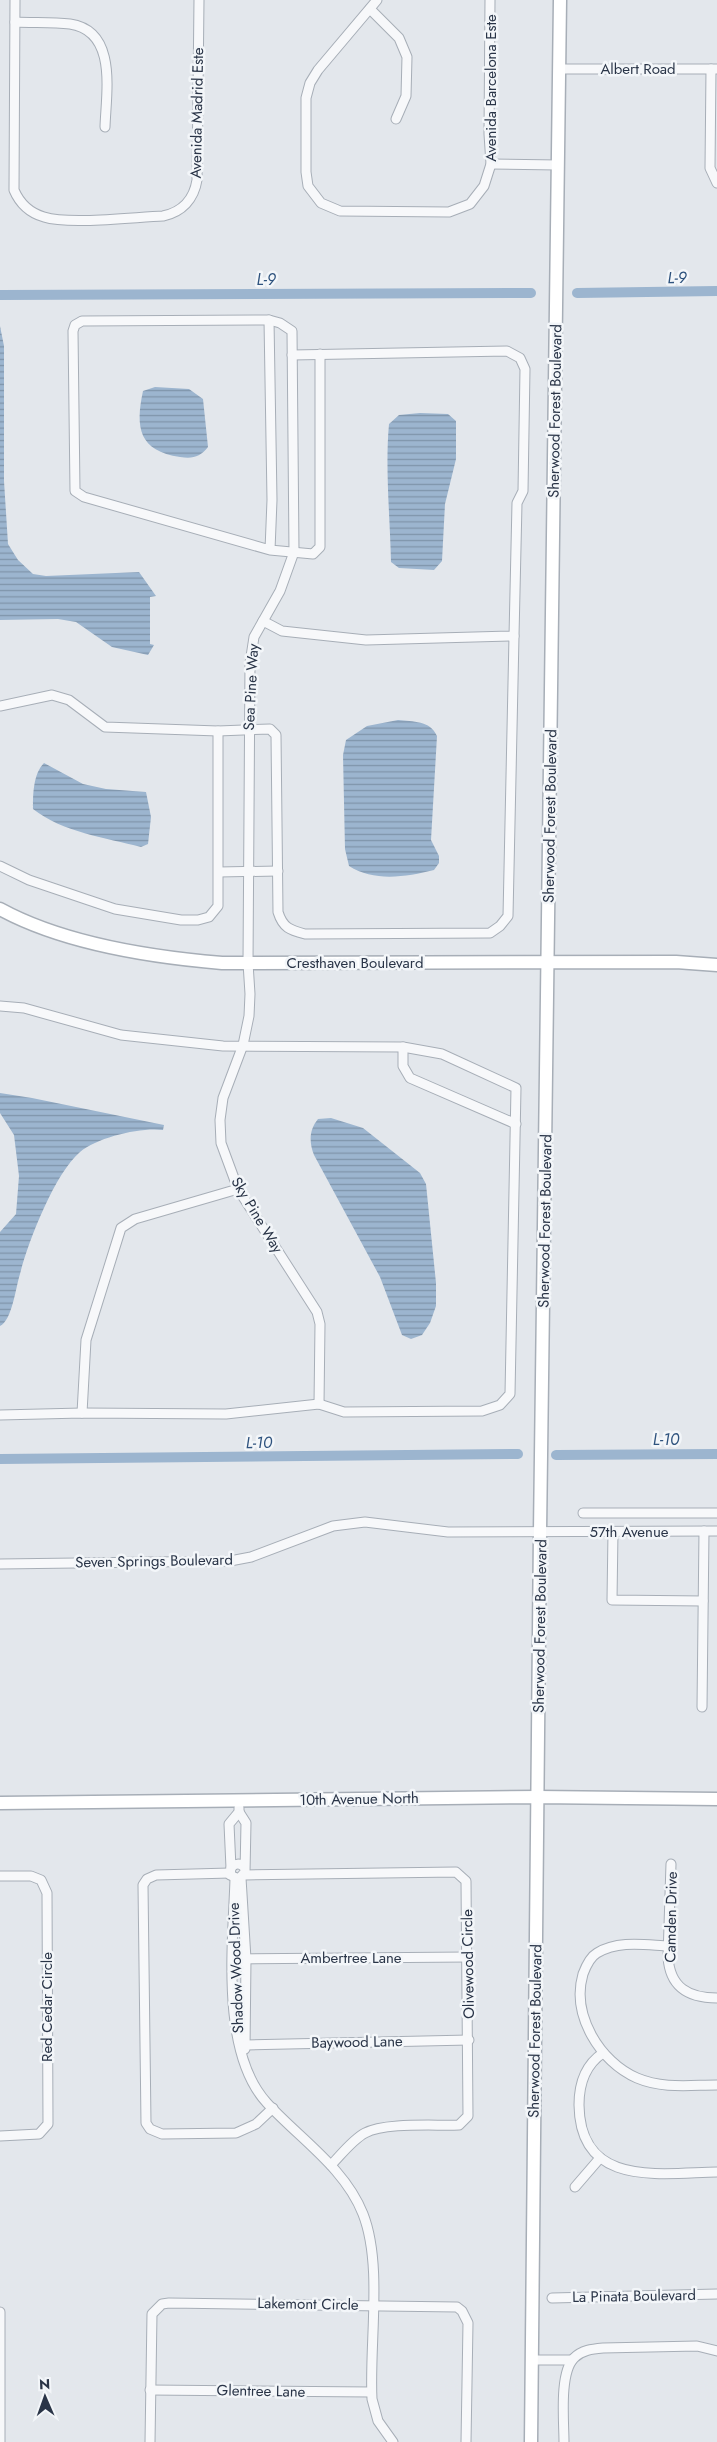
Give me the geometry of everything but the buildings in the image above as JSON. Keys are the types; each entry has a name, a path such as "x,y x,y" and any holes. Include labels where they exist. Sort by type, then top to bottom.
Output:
{"street":[{"name":"Avenida Madrid Este","path":"15,0 13,183 20,202 37,215 58,220 163,216 187,204 196,186 199,0"},
{"name":"Avenida Barcelona Este","path":"377,0 318,70 308,90 304,105 308,186 316,198 326,206 340,211 442,212 457,210 470,204 484,186 491,164 489,134 490,0"},
{"name":"Sherwood Forest Boulevard","path":"532,2442 540,1532 560,0"},
{"path":"370,9 399,38 406,57 406,96 396,119"},
{"path":"15,22 69,24 83,28 94,37 102,49 106,63 105,127"},
{"name":"Albert Road","path":"559,69 714,69"},
{"path":"714,69 710,168 717,183"},
{"path":"491,164 558,165"},
{"path":"270,550 272,500 268,320 82,321 75,325 73,331 74,491 84,497 270,550 313,554 320,547 320,354"},
{"name":"Sea Pine Way","path":"248,963 248,729 250,663 254,637 284,583 294,552 292,331 280,323 268,320"},
{"path":"0,706 52,695 69,700 105,727 218,731 270,729 276,735 278,912 281,921 288,930 305,934 490,933 500,926 508,916 517,503 523,491 525,369 520,358 508,351 292,355"},
{"path":"263,621 282,631 366,640 514,636"},
{"path":"0,866 29,880 115,909 181,920 198,920 209,917 218,906 218,731"},
{"path":"219,872 278,871"},
{"name":"Cresthaven Boulevard","path":"0,910 45,928 120,949 183,960 248,963 676,962 717,965"},
{"name":"Sky Pine Way","path":"248,963 250,994 243,1045 223,1098 220,1135 225,1158 238,1189 317,1312 320,1324 319,1404"},
{"path":"0,1006 24,1008 121,1035 223,1046 403,1048 442,1054 516,1088 510,1394 500,1405 482,1411 344,1412 319,1404 226,1414 82,1413 0,1415"},
{"path":"403,1048 403,1066 410,1078 516,1124"},
{"path":"82,1413 86,1340 121,1228 134,1219 238,1189"},
{"path":"583,1513 717,1513"},
{"name":"Seven Springs Boulevard","path":"0,1564 230,1561 251,1556 333,1526 365,1522 448,1532 540,1532"},
{"path":"702,1707 704,1531"},
{"name":"57th Avenue","path":"540,1532 717,1531"},
{"path":"613,1532 612,1600 703,1601"},
{"name":"10th Avenue North","path":"0,1803 239,1806 538,1796 717,1799"},
{"path":"237,1873 246,1823 239,1806"},
{"name":"Shadow Wood Drive","path":"239,1806 230,1824 246,1959 246,2044 243,2056"},
{"name":"Camden Drive","path":"671,1864 670,1971 677,1984 694,1996 717,1998"},
{"name":"Olivewood Circle","path":"273,2108 256,2124 236,2133 162,2134 155,2133 146,2123 143,1885 147,1879 156,1874 237,1873 456,1872 462,1876 467,1888 470,2109 464,2122 459,2125 387,2127 372,2130 359,2137 331,2165"},
{"name":"Shadow Wood Drive","path":"237,1873 233,1959 238,2033 243,2056 253,2084 273,2108 331,2165 355,2197 369,2233 372,2253 372,2392 375,2414 391,2441"},
{"name":"Red Cedar Circle","path":"0,1876 31,1876 41,1880 47,1893 48,2124 39,2134 0,2136"},
{"path":"669,1946 620,1945 598,1952 590,1959 581,1984 581,2006 588,2027 604,2053 623,2070 649,2082 672,2086 717,2085"},
{"name":"Ambertree Lane","path":"233,1959 468,1957"},
{"name":"Baywood Lane","path":"246,2044 469,2040"},
{"path":"604,2053 592,2061 585,2071 579,2098 582,2126 589,2145 600,2158 617,2168 631,2172 717,2172"},
{"path":"575,2187 600,2158"},
{"name":"La Pinata Boulevard","path":"552,2298 717,2294"},
{"name":"Lakemont Circle","path":"150,2442 152,2314 162,2304 457,2307 462,2311 468,2323 466,2442"},
{"path":"0,2312 0,2442"},
{"path":"532,2360 572,2360 588,2350 603,2348 697,2346 717,2351"},
{"path":"564,2442 565,2382 572,2360"},
{"name":"Glentree Lane","path":"150,2390 372,2392"}],"water":[{"path":"0,326 4,346 4,481 8,544 18,560 33,574 46,576 139,572 156,596 150,597 150,644 154,645 148,655 112,647 76,622 58,619 0,620"},
{"path":"155,387 189,389 203,399 208,447 202,453 189,458 166,454 148,443 143,436 140,427 140,416 143,391"},
{"path":"420,413 448,414 456,421 456,459 445,504 442,561 434,570 399,568 391,562 388,475 389,424 399,415"},
{"path":"398,720 426,724 437,736 431,840 439,856 439,863 434,870 390,877 369,874 349,866 345,849 343,755 346,740 367,726"},
{"path":"44,763 83,784 106,789 146,792 151,817 148,844 141,847 71,829 33,809 36,779"},
{"path":"0,1093 164,1125 163,1130 143,1130 120,1134 97,1142 80,1152 71,1162 52,1191 36,1227 24,1260 11,1311 0,1326 0,1232 16,1214 19,1176 14,1135 0,1113"},
{"path":"331,1118 363,1128 420,1173 426,1184 436,1283 436,1306 430,1323 422,1335 411,1339 402,1335 380,1277 314,1155 311,1145 313,1127 318,1119"}],"waterway":[{"name":"L-9","path":"577,293 717,291"},
{"name":"L-9","path":"0,295 531,293"},
{"name":"L-10","path":"0,1459 518,1454"},
{"name":"L-10","path":"556,1455 717,1454"}]}
